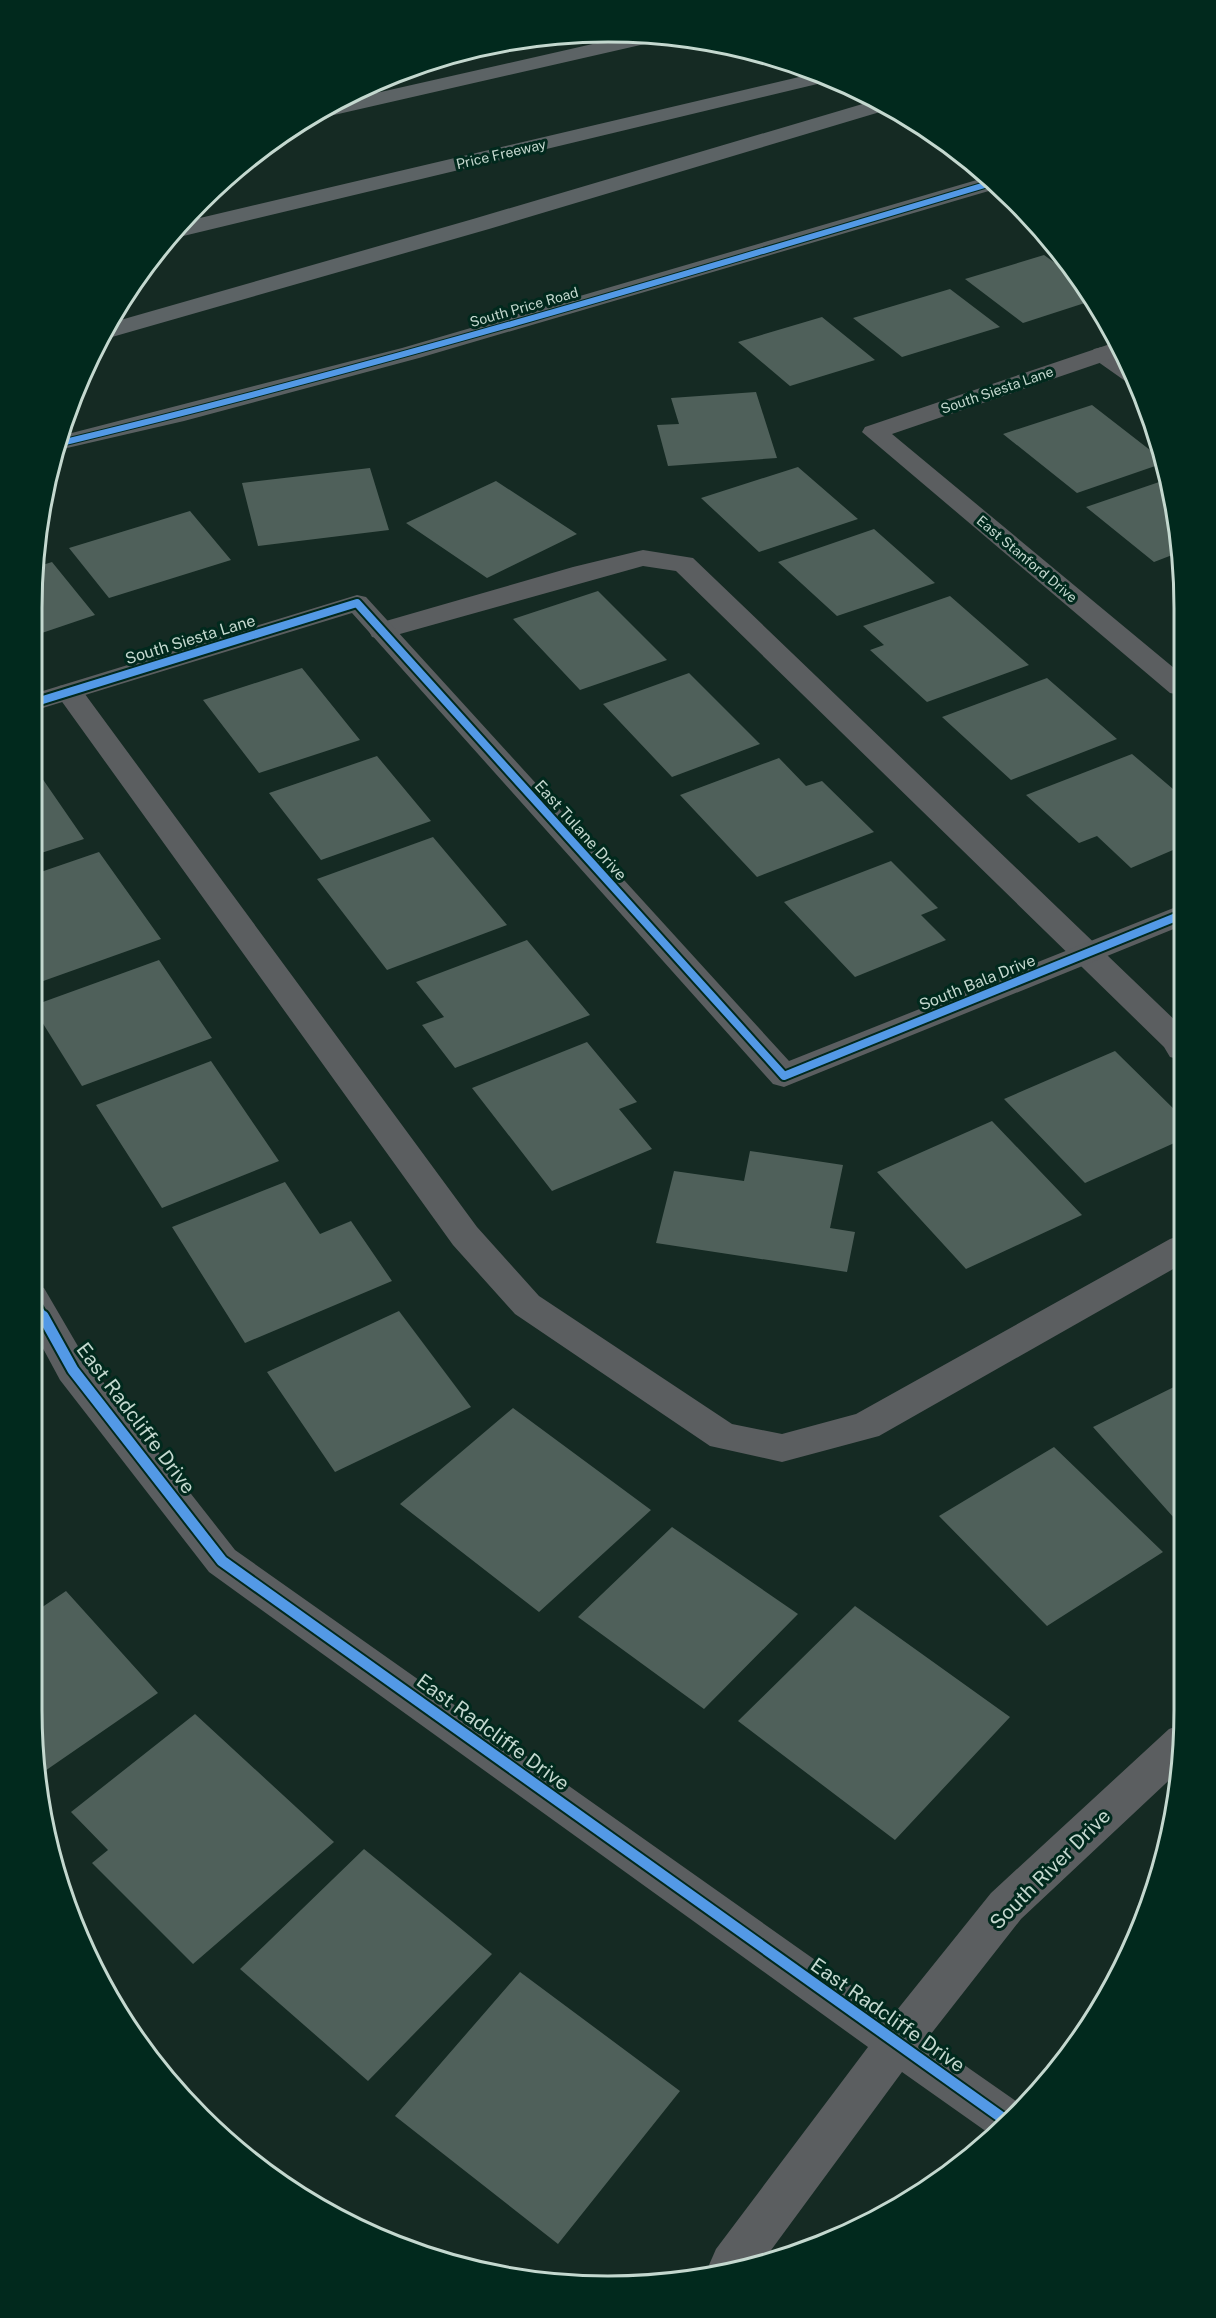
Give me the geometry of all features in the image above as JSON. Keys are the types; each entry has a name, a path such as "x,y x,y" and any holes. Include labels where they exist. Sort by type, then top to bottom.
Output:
{"highway":[{"path":"347,106 625,42"},
{"name":"Price Freeway","path":"189,228 812,80"},
{"path":"116,329 481,224 872,107"}],"main road":[{"name":"South Price Road","path":"67,441 303,383 461,340 984,185"}],"street":[{"name":"South Siesta Lane","path":"874,432 1111,351"},
{"name":"East Stanford Drive","path":"874,432 1174,682"},
{"path":"382,631 582,573 643,558 684,564 1174,1038"},
{"name":"South Siesta Lane","path":"42,701 357,603"},
{"name":"East Tulane Drive","path":"357,603 784,1076"},
{"path":"69,692 465,1236 527,1305 723,1436 782,1448 866,1425 1174,1252"},
{"name":"South Bala Drive","path":"784,1076 1174,918"},
{"name":"East Radcliffe Drive","path":"42,1314 74,1370 222,1561 1001,2117"},
{"name":"South River Drive","path":"735,2261 897,2044 1006,1906 1173,1751"}],"building":[{"path":"1044,255 1059,266 1085,303 1023,323 965,279"},
{"path":"950,289 1000,327 902,357 853,318"},
{"path":"822,317 875,360 790,386 738,342"},
{"path":"756,392 777,458 668,466 657,425 679,424 671,398"},
{"path":"1092,405 1152,451 1156,466 1077,493 1003,434"},
{"path":"798,467 858,519 759,552 701,498"},
{"path":"370,468 389,530 258,546 242,483"},
{"path":"496,481 577,534 487,578 406,523"},
{"path":"1159,482 1171,555 1154,562 1086,507"},
{"path":"190,511 231,560 109,598 69,548"},
{"path":"874,529 935,583 837,616 778,562"},
{"path":"52,562 95,615 42,633 44,565"},
{"path":"598,591 667,660 580,690 513,619"},
{"path":"950,596 1029,665 927,702 870,650 884,645 863,626"},
{"path":"302,668 360,740 259,773 203,700"},
{"path":"689,673 760,744 672,777 603,704"},
{"path":"1047,678 1117,739 1011,780 942,717"},
{"path":"1132,754 1174,790 1174,850 1131,868 1097,836 1079,843 1026,795"},
{"path":"377,756 431,821 321,860 269,793"},
{"path":"779,758 806,786 822,781 874,832 757,877 680,795"},
{"path":"42,778 84,839 42,853"},
{"path":"433,837 507,925 387,970 317,879"},
{"path":"99,852 161,939 42,981 42,872"},
{"path":"891,861 938,908 921,915 946,940 855,977 784,902"},
{"path":"527,940 590,1015 455,1068 422,1025 444,1017 416,982"},
{"path":"159,960 212,1038 82,1086 42,1022 42,1002"},
{"path":"587,1042 637,1102 619,1109 652,1149 552,1191 472,1088"},
{"path":"1115,1051 1174,1109 1174,1143 1085,1183 1004,1099"},
{"path":"211,1061 279,1161 162,1208 96,1105"},
{"path":"992,1121 1082,1215 966,1269 877,1172"},
{"path":"750,1151 843,1165 830,1228 855,1232 847,1272 656,1243 674,1171 744,1181"},
{"path":"285,1182 320,1234 351,1221 392,1281 245,1343 172,1227"},
{"path":"399,1311 471,1407 335,1472 267,1372"},
{"path":"1174,1387 1174,1518 1093,1427"},
{"path":"513,1408 651,1510 539,1612 400,1504"},
{"path":"1054,1447 1163,1552 1047,1626 939,1516"},
{"path":"672,1527 798,1614 704,1709 578,1617"},
{"path":"66,1591 158,1693 46,1771 42,1710 42,1607"},
{"path":"855,1606 1010,1717 895,1840 738,1721"},
{"path":"195,1714 334,1842 193,1964 92,1863 108,1850 71,1812"},
{"path":"364,1849 492,1954 368,2081 240,1969"},
{"path":"520,1972 680,2091 558,2244 395,2116"}],"cycle path":[{"path":"67,442 175,416 411,353 984,185"},
{"path":"42,700 357,603 784,1076 1174,918"},
{"path":"42,1315 73,1370 222,1561 1001,2117"}]}
